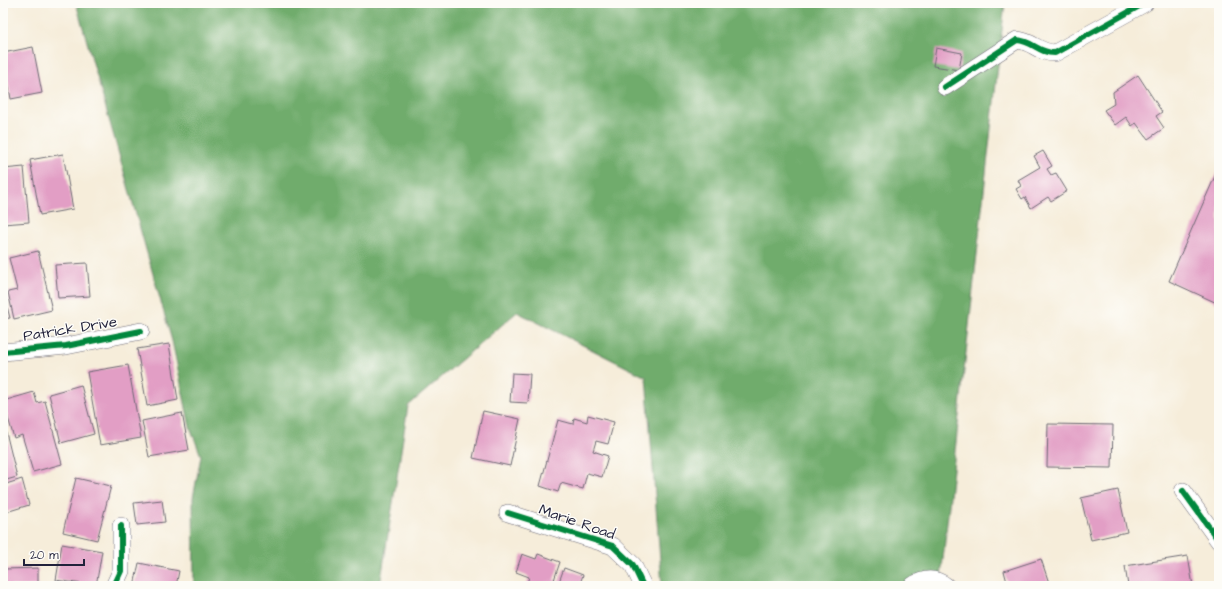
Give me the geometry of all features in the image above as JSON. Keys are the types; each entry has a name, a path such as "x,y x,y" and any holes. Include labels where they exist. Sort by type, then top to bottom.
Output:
{"street":[{"path":"945,87 1017,40 1025,40 1045,53 1055,53 1145,3"},
{"name":"Patrick Drive","path":"3,352 66,346 141,331"},
{"path":"1183,491 1219,541"},
{"name":"Marie Road","path":"508,513 613,546 633,565 643,586"},
{"path":"114,586 121,571 121,526"},
{"path":"912,586 923,580 931,579 939,581 946,586"}],"green space":[{"path":"76,3 1005,3 940,586 662,586 646,377 517,312 408,406 380,586 194,586 193,498 201,456 190,427 172,341"}],"building":[{"path":"33,47 42,93 11,99 3,53"},
{"path":"936,48 962,53 959,70 933,66"},
{"path":"1138,75 1162,112 1156,116 1164,128 1148,139 1136,123 1132,126 1126,117 1115,125 1104,110 1114,104 1113,92"},
{"path":"1043,151 1052,166 1047,169 1051,175 1056,173 1067,191 1051,201 1048,197 1031,208 1025,197 1022,199 1016,189 1021,186 1018,180 1040,167 1034,156"},
{"path":"63,154 73,209 40,215 30,160"},
{"path":"24,167 29,222 3,224 3,169"},
{"path":"1219,167 1219,304 1169,281"},
{"path":"38,251 52,310 14,319 8,292 17,290 9,258"},
{"path":"87,263 90,296 58,298 55,265"},
{"path":"3,291 10,318 3,319"},
{"path":"169,344 178,400 147,406 137,349"},
{"path":"128,365 141,438 100,445 87,372"},
{"path":"512,373 530,374 528,403 510,402"},
{"path":"81,385 94,434 61,443 49,394"},
{"path":"34,392 37,403 45,401 62,464 33,472 22,435 14,438 3,401"},
{"path":"483,411 520,419 510,466 473,458"},
{"path":"182,413 189,450 149,457 142,421"},
{"path":"588,415 614,422 608,444 596,441 593,451 608,456 602,477 587,473 583,489 561,483 558,492 540,486 558,420 573,424 574,418 587,422"},
{"path":"3,420 17,477 3,481"},
{"path":"1048,424 1113,425 1112,468 1047,467"},
{"path":"76,478 111,486 97,540 63,532"},
{"path":"22,479 29,505 3,513 3,485"},
{"path":"1118,490 1127,532 1091,540 1081,498"},
{"path":"162,500 165,522 137,525 134,503"},
{"path":"62,544 102,551 96,586 56,580"},
{"path":"522,554 536,559 538,554 560,562 554,580 559,582 564,568 583,575 579,586 526,586 529,577 516,572"},
{"path":"1188,556 1193,586 1128,586 1125,566"},
{"path":"1041,559 1050,586 1008,586 1004,571"},
{"path":"139,563 179,571 176,586 134,586"},
{"path":"38,568 38,586 5,586 4,569"}],"cycle path":[{"path":"945,87 1017,40 1027,42 1044,51 1055,53 1145,3"},
{"path":"3,352 66,346 141,331"},
{"path":"1183,491 1219,541"},
{"path":"508,513 613,546 633,565 643,586"},
{"path":"114,586 121,571 121,526"}]}
